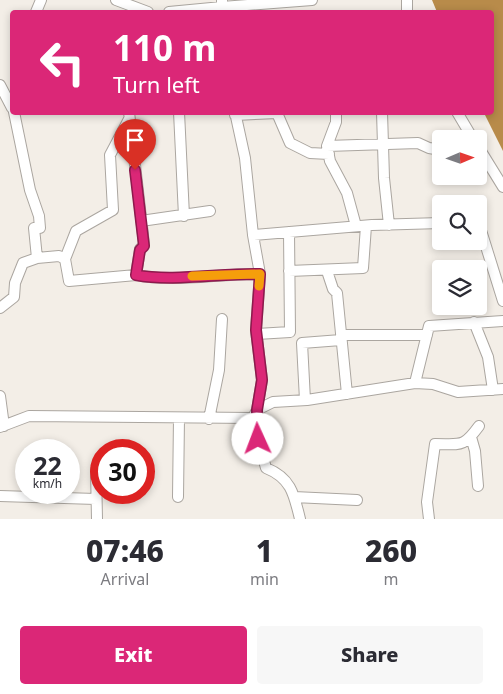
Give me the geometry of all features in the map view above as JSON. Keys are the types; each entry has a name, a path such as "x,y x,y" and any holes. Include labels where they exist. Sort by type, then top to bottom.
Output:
{"street":[{"path":"190,10 312,0"},
{"path":"122,1 143,10"},
{"path":"0,85 10,101"},
{"path":"15,115 30,190 39,216 40,228 34,228 37,258"},
{"path":"180,115 184,216"},
{"path":"235,115 245,158 253,235 260,274 257,334 262,380 257,410 258,439 266,468 280,474 290,487 300,519"},
{"path":"278,115 290,143 310,153 382,144 418,143 432,148"},
{"path":"289,271 363,268 361,226 347,193 330,161 328,150 336,122 336,115"},
{"path":"382,115 385,197 389,225"},
{"path":"459,115 468,130"},
{"path":"130,116 110,155 113,210 76,231 64,259 69,281 136,275 151,278 260,274"},
{"path":"130,116 144,246 140,250 136,275"},
{"path":"488,164 503,187"},
{"path":"141,221 210,211"},
{"path":"253,235 361,226 432,223"},
{"path":"257,334 290,332 289,232"},
{"path":"487,250 503,301"},
{"path":"0,308 14,297 15,283 23,263 37,258 59,256 64,259"},
{"path":"327,270 333,289 337,294 347,394"},
{"path":"209,418 219,370 222,319"},
{"path":"415,383 429,326 503,321"},
{"path":"0,396 2,426 29,416 253,418 257,410 273,402 305,400 415,383 440,386 458,392 498,389 474,322"},
{"path":"305,400 302,343 341,338 427,334"},
{"path":"178,498 179,418"},
{"path":"429,519 427,502 435,444 461,444 468,441 479,426"},
{"path":"471,436 475,451 478,486"},
{"path":"0,496 90,499"},
{"path":"294,498 357,500"},
{"path":"96,504 97,519"}],"shaded area":[{"path":"432,0 503,0 503,151 485,115 494,115 494,10 436,10"}],"slow traffic":[{"path":"192,276 260,274 259,286"}],"route":[{"path":"135,170 144,246 140,250 136,275 151,278 260,274 256,330 262,380 257,410 258,439"}]}
